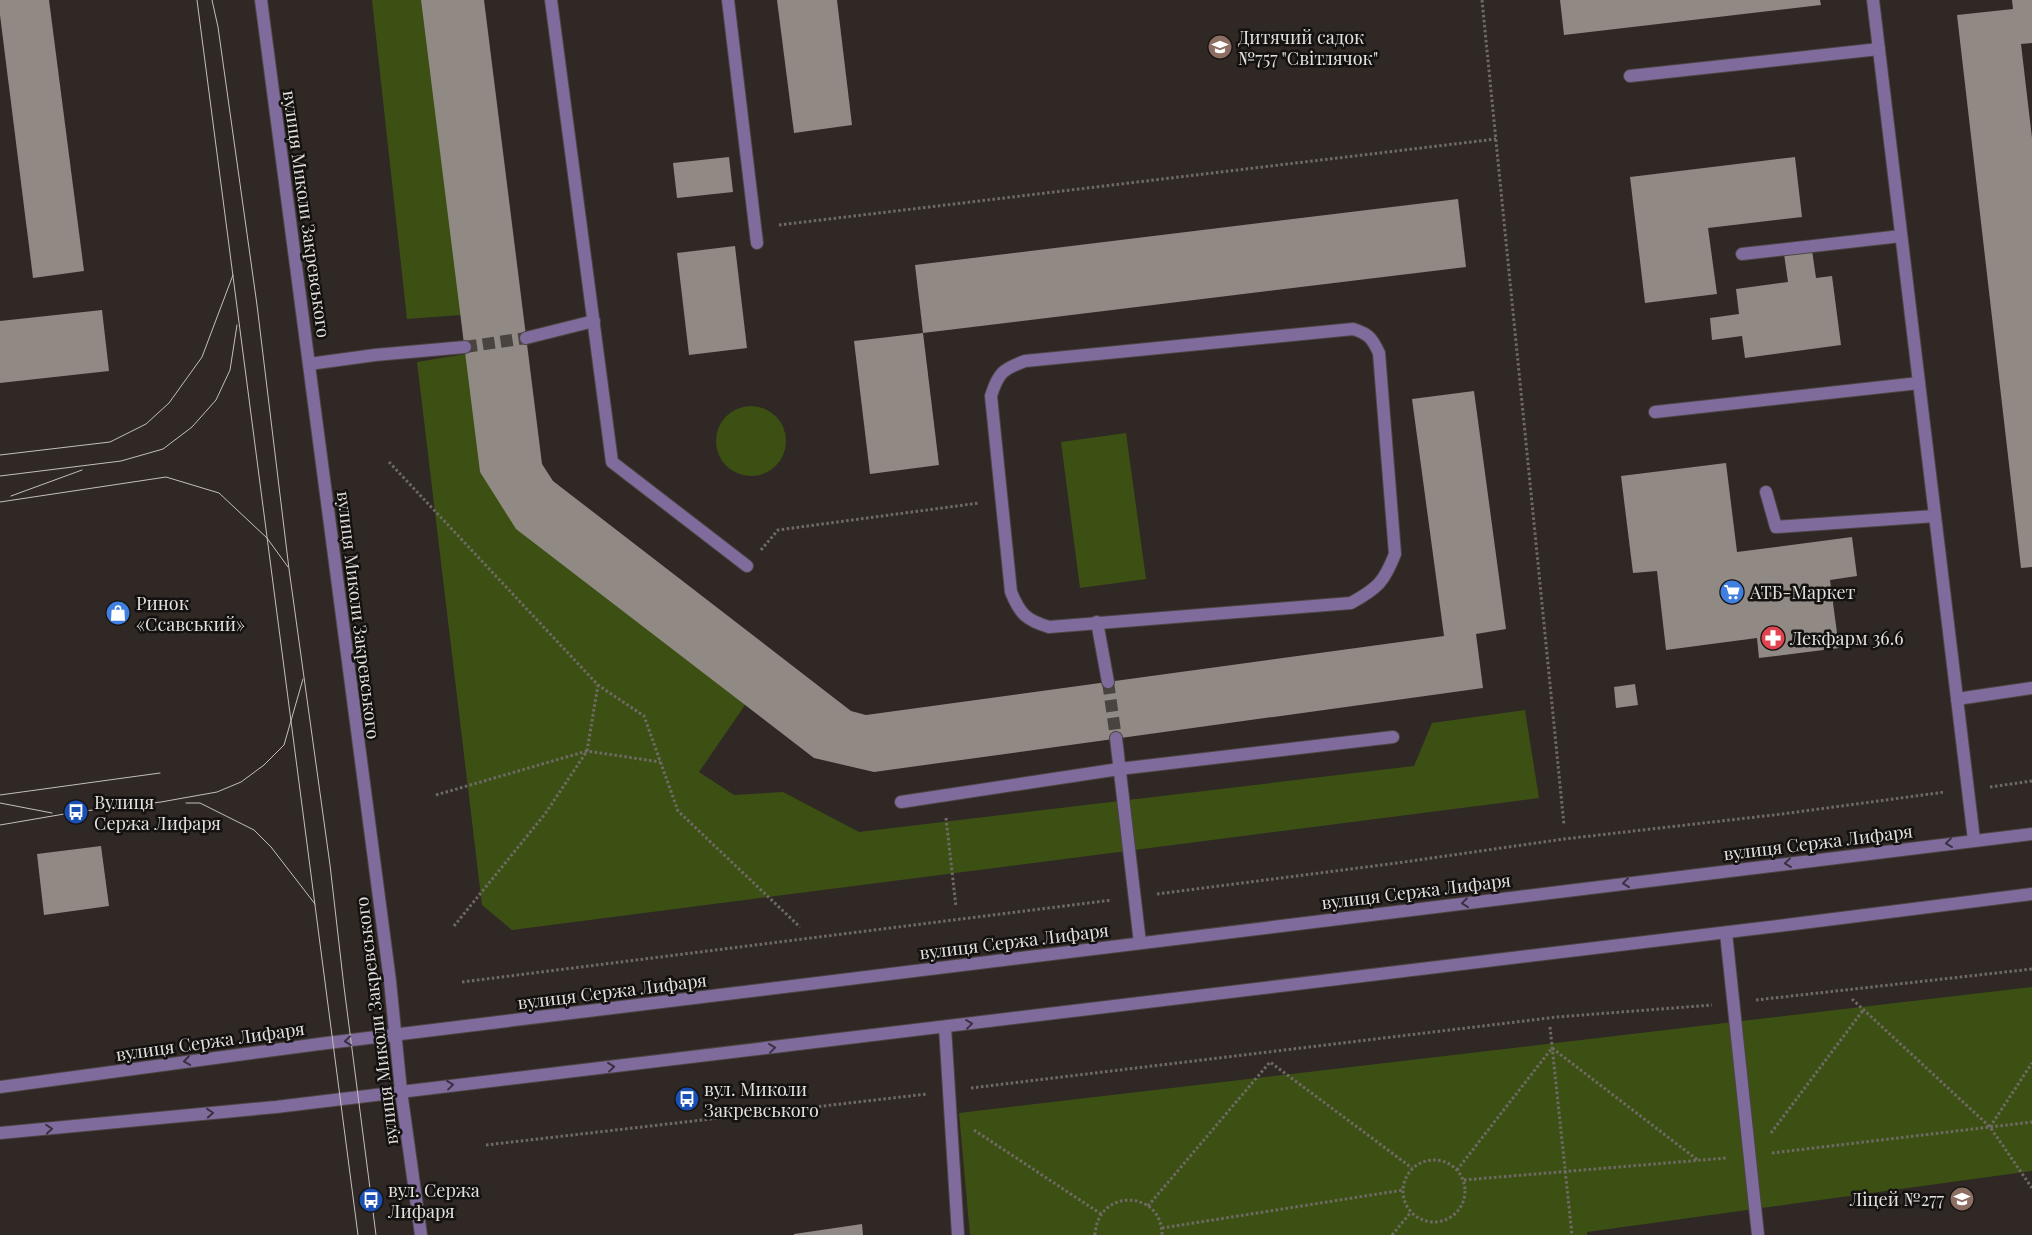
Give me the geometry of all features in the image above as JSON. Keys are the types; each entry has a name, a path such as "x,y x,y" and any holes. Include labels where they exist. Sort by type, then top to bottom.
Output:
{"street":[{"name":"вулиця Миколи Закревського","path":"261,0 421,1235"},
{"path":"551,0 612,462 747,566"},
{"path":"728,0 757,243"},
{"path":"1873,0 1974,840"},
{"path":"1630,76 1879,48"},
{"path":"1742,254 1901,236"},
{"path":"526,338 594,321"},
{"path":"1353,329 1366,332 1374,342 1379,354 1395,554 1386,576 1371,592 1351,603 1049,627 1031,622 1019,610 1011,592 1002,500 991,396 996,378 1007,367 1025,361 1353,329"},
{"path":"309,364 375,354 465,347"},
{"path":"1655,412 1919,383"},
{"path":"1766,492 1776,527 1935,516"},
{"path":"1098,622 1108,682"},
{"path":"1957,699 2032,688"},
{"path":"901,802 1119,769 1393,737"},
{"path":"1116,738 1140,943"},
{"name":"вулиця Сержа Лифаря","path":"0,1087 396,1035 2032,834"},
{"path":"0,1133 276,1107 1726,933 2032,894"},
{"path":"1726,933 1758,1235"},
{"path":"945,1027 958,1235"}],"path":[{"path":"1482,0 1564,825"},
{"path":"755,228 1496,139"},
{"path":"389,462 598,685 644,716 678,811 800,927"},
{"path":"747,566 778,530 1002,500"},
{"path":"454,926 545,814 587,751 598,685"},
{"path":"436,795 587,751 660,762"},
{"path":"462,982 1397,863 1564,839 1782,814 2032,781"},
{"path":"943,796 956,907"},
{"path":"486,1144 950,1097 1557,1017 1733,1003 2032,969"},
{"path":"1852,999 1990,1127 2032,1188"},
{"path":"1775,1127 1864,1010"},
{"path":"1550,1027 1572,1235"},
{"path":"1552,1048 1699,1161"},
{"path":"1457,1170 1552,1048"},
{"path":"1148,1206 1270,1062 1412,1168"},
{"path":"1990,1127 2032,1064"},
{"path":"950,1097 972,1128 1101,1214"},
{"path":"1435,1160 1447,1163 1457,1170 1464,1180 1465,1192 1462,1204 1455,1214 1445,1220 1433,1222 1421,1220 1411,1212 1405,1202 1403,1190 1405,1178 1412,1168 1423,1162 1435,1160"},
{"path":"1162,1228 1403,1190"},
{"path":"1095,1235 1095,1226 1101,1214 1110,1205 1122,1200 1136,1200 1148,1206 1157,1216 1162,1228 1162,1235"},
{"path":"1392,1235 1411,1212"}],"green space":[{"path":"372,0 421,0 461,315 407,319"},
{"path":"466,354 480,472 745,705 699,772 734,795 783,792 859,832 1414,766 1432,723 1525,710 1539,798 512,930 482,905 417,362"},
{"path":"758,406 771,412 780,421 784,427 786,441 784,455 776,466 765,474 744,476 737,474 726,466 718,455 716,434 718,427 726,416 737,408"},
{"path":"1126,433 1146,579 1080,588 1061,442"},
{"path":"2032,987 2032,1171 1587,1232 1587,1235 970,1235 959,1113"}],"building":[{"path":"0,0 49,0 84,271 33,278 0,15"},
{"path":"421,0 484,0 542,464 553,481 851,711 866,715 1444,636 1412,399 1474,391 1506,629 1476,634 1483,688 874,772 814,758 516,529 480,472"},
{"path":"777,0 837,0 852,125 794,133"},
{"path":"1560,0 1820,0 1821,5 1564,35"},
{"path":"2012,0 2032,0 2032,43 2021,44 2032,138 2032,567 2021,568 1957,15 2013,9"},
{"path":"729,157 733,192 677,198 673,163"},
{"path":"1795,157 1802,217 1708,228 1717,294 1645,303 1630,177"},
{"path":"1458,199 1466,267 923,333 915,265"},
{"path":"735,246 747,348 689,355 677,253"},
{"path":"1812,250 1816,278 1832,276 1841,345 1745,358 1742,336 1712,340 1710,318 1739,314 1736,289 1788,282 1784,254"},
{"path":"102,310 109,371 0,383 0,321"},
{"path":"923,333 939,465 870,474 854,341"},
{"path":"1726,463 1737,552 1852,537 1857,576 1830,580 1839,648 1759,658 1757,638 1666,650 1657,571 1633,573 1621,476"},
{"path":"1635,684 1638,705 1616,708 1614,687"},
{"path":"101,846 109,906 44,915 37,854"},
{"path":"862,1224 863,1235 794,1235 794,1234"}],"tunnel":[{"path":"465,347 526,338"},
{"path":"1108,682 1116,738"}],"tram line":[{"path":"197,0 358,1235"},
{"path":"212,0 218,27 257,305 289,569 330,865 376,1235"},
{"path":"0,455 110,442 146,424 169,403 202,357 233,275"},
{"path":"0,476 121,461 163,449 192,427 216,400 230,370 237,325"},
{"path":"11,496 82,470"},
{"path":"0,502 166,477 219,493 267,538 288,567"},
{"path":"0,825 76,812 161,802 217,792 241,782 264,765 284,745 303,679"},
{"path":"0,795 160,773"},
{"path":"0,803 52,813"},
{"path":"186,803 200,803 254,830 271,847 315,904"}],"place":[{"name":"Дитячий садок №757 \"Світлячок\"","path":"1220,47"},
{"name":"АТБ-Маркет","path":"1732,592"},
{"name":"Ринок «Ссавський»","path":"118,613"},
{"name":"Лекфарм 36.6","path":"1773,638"},
{"name":"Вулиця Сержа Лифаря","path":"76,812"},
{"name":"вул. Миколи Закревського","path":"687,1099"},
{"name":"Ліцей №277","path":"1962,1199"},
{"name":"вул. Сержа Лифаря","path":"371,1200"}]}
